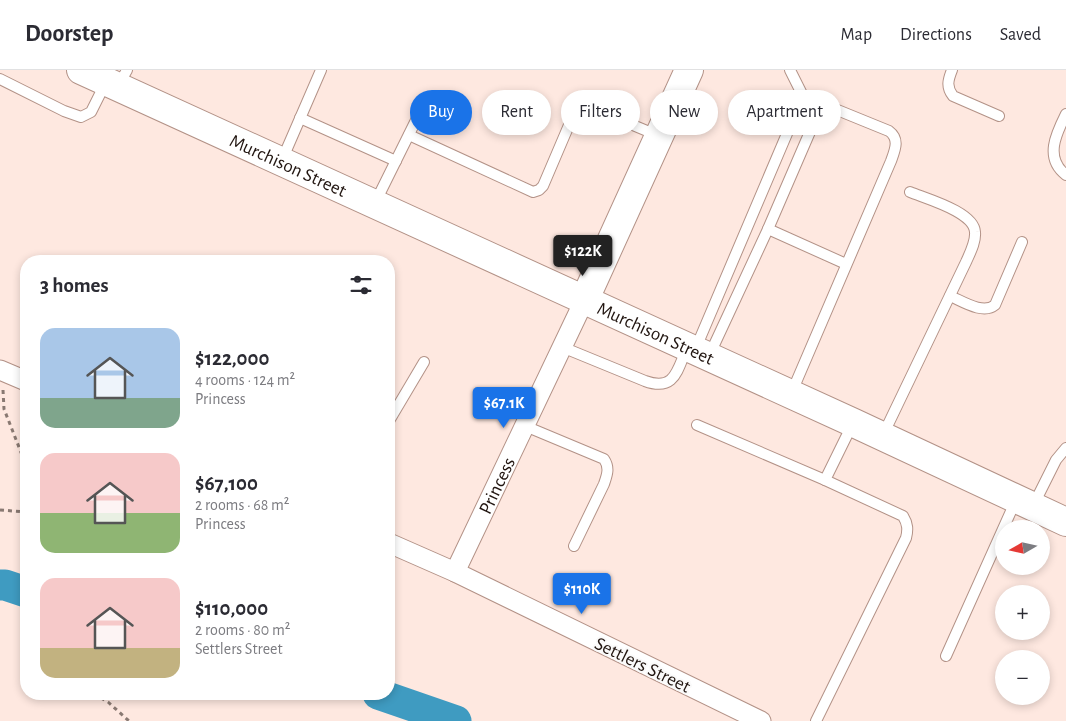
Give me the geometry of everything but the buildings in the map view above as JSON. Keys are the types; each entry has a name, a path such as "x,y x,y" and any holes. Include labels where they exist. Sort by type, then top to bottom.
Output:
{"street":[{"name":"Murchison Street","path":"81,70 117,79 281,161 584,301 854,422 1066,522"},
{"name":"Princess","path":"455,572 584,301 688,70"},
{"path":"1,370 20,379"},
{"name":"Settlers Street","path":"395,546 455,572 761,721"}],"lane":[{"path":"281,161 321,70"},
{"path":"790,70 801,90"},
{"path":"952,70 948,84 953,96 999,116"},
{"path":"0,79 64,111 82,117 91,112 117,79"},
{"path":"375,204 409,135 533,192 543,186 575,111 579,106 588,106 658,136"},
{"path":"791,394 895,151 896,139 889,131 841,112"},
{"path":"1066,114 1056,134 1054,155 1057,165 1066,175"},
{"path":"300,118 396,161"},
{"path":"697,351 788,135"},
{"path":"562,347 646,381 660,385 666,384 672,379 697,351 768,228 808,135"},
{"path":"882,436 950,296 976,235 974,226 964,214 910,192"},
{"path":"768,228 846,264"},
{"path":"950,296 982,309 991,308 995,305 1022,242"},
{"path":"395,411 424,362"},
{"path":"825,480 854,422"},
{"path":"697,425 825,480 903,516 906,520 908,528 904,543 816,721"},
{"path":"525,426 604,459 607,464 608,474 604,484 574,546"},
{"path":"946,656 1025,503 1066,448"}],"path":[{"path":"1,370 4,409 20,450"},
{"path":"0,510 20,512"},
{"path":"104,700 129,721"}],"waterway":[{"path":"0,585 20,590"},
{"path":"395,700 456,721"}]}
